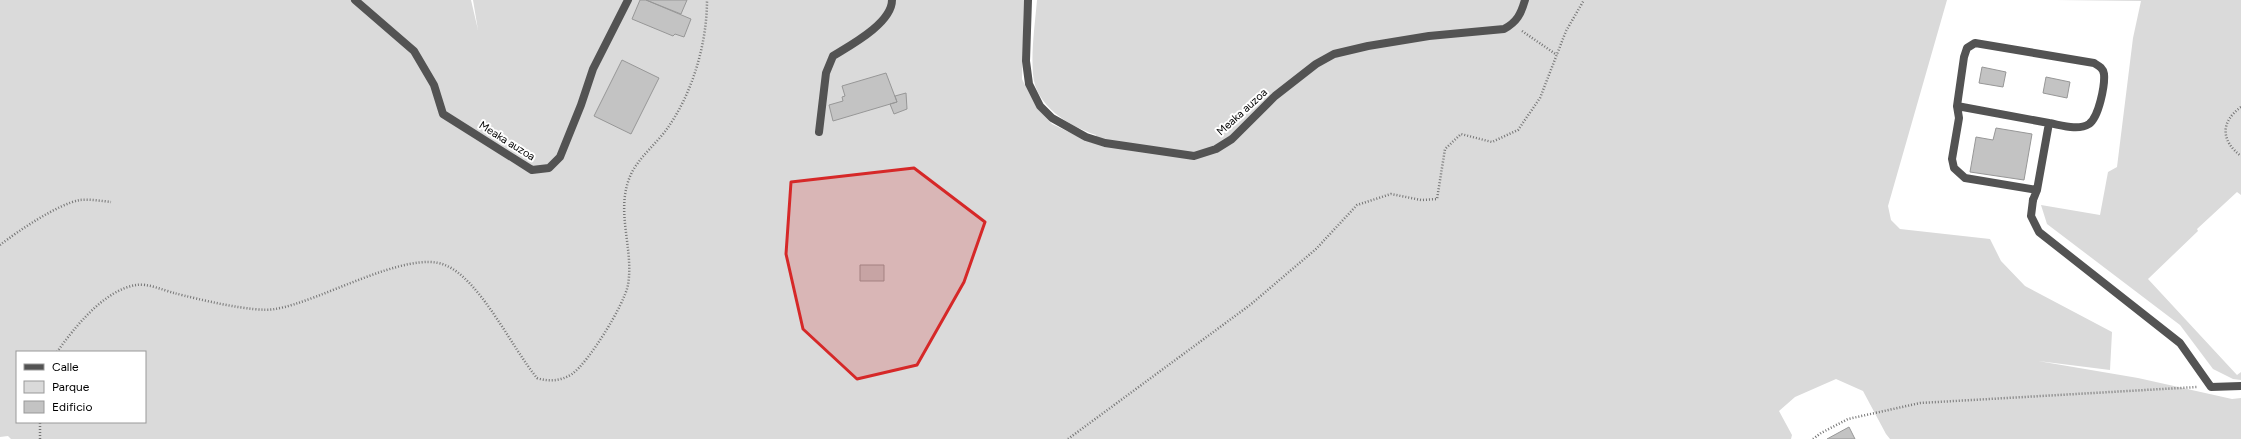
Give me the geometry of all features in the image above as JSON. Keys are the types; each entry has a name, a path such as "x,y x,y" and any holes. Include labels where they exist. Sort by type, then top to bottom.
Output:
{"street":[{"name":"Meaka auzoa","path":"355,0 414,51 434,85 443,114 532,170 549,168 560,157 581,105 593,69 628,0"},
{"path":"819,132 826,73 833,56 858,42 883,19 892,8 892,0"},
{"name":"Meaka auzoa","path":"1028,0 1026,61 1029,84 1040,106 1052,118 1086,137 1105,143 1194,156 1216,149 1232,139 1275,96 1316,64 1334,54 1368,46 1429,36 1504,29 1514,23"},
{"path":"1514,23 1521,14 1525,0"},
{"path":"1957,106 2078,128 2089,124 2095,117 2099,108 2104,74 2101,68 2094,63 1976,44 1967,48 1964,57 1957,106 1959,118 1952,159 1954,168 1965,178 2037,190"},
{"path":"2049,123 2031,216 2039,232 2180,343 2211,387 2241,386"}],"path":[{"path":"58,351 85,318 101,302 118,292 136,285 253,309 274,310 300,304 389,269 407,263 420,261 444,264 456,271 482,299 538,378 548,382 572,374 584,362 617,312 628,285 629,263 624,219 624,196 629,178 636,166 669,127 687,94 703,40 707,0"},
{"path":"1068,439 1250,305 1316,249 1358,205 1391,194 1421,200 1437,199 1445,149 1461,134 1492,142 1518,130 1540,98 1566,31 1584,0"},
{"path":"1514,23 1523,33 1556,55"},
{"path":"2241,107 2227,119 2226,129 2226,136 2230,145 2241,156"},
{"path":"0,245 23,228 64,206 80,200 111,202"},
{"path":"1813,439 1821,433 1848,419 1920,403 2149,388 2211,387"},
{"path":"40,423 40,439"}],"highlighted area":[{"path":"914,168 985,222 964,282 917,365 857,379 803,329 786,254 791,182"}],"green space":[{"path":"0,0 471,0 478,30 473,0 1024,0 1022,79 1036,107 1052,124 1092,143 1096,135 1075,126 1055,113 1040,96 1035,85 1032,56 1037,0 1947,0 1888,206 1891,220 1900,229 1990,239 2001,261 2025,286 2112,332 2110,370 2038,361 2138,378 2232,399 2241,398 2241,439 1890,439 1863,391 1836,379 1795,397 1779,411 1792,435 1791,439 11,439 8,436 0,437"},
{"path":"2056,0 2241,0 2241,195 2237,192 2197,229 2198,231 2148,279 2237,375 2241,372 2241,380 2233,379 2213,369 2180,325 2047,224 2041,205 2100,215 2108,172 2117,167 2133,38 2141,1"}],"building":[{"path":"640,0 646,0 691,19 684,37 675,34 673,36 632,19"},
{"path":"646,0 687,0 681,14"},
{"path":"622,60 659,78 631,134 594,116"},
{"path":"1982,67 2006,72 2003,87 1979,83"},
{"path":"886,73 897,102 833,121 829,105 843,101 842,97 845,96 842,86"},
{"path":"2046,77 2070,82 2067,98 2043,93"},
{"path":"906,93 907,109 894,114 890,104 897,102 895,96"},
{"path":"1996,128 2032,134 2024,180 1970,172 1976,137 1993,140"},
{"path":"860,265 884,265 884,281 860,281"},
{"path":"1849,427 1855,439 1827,439"}]}
